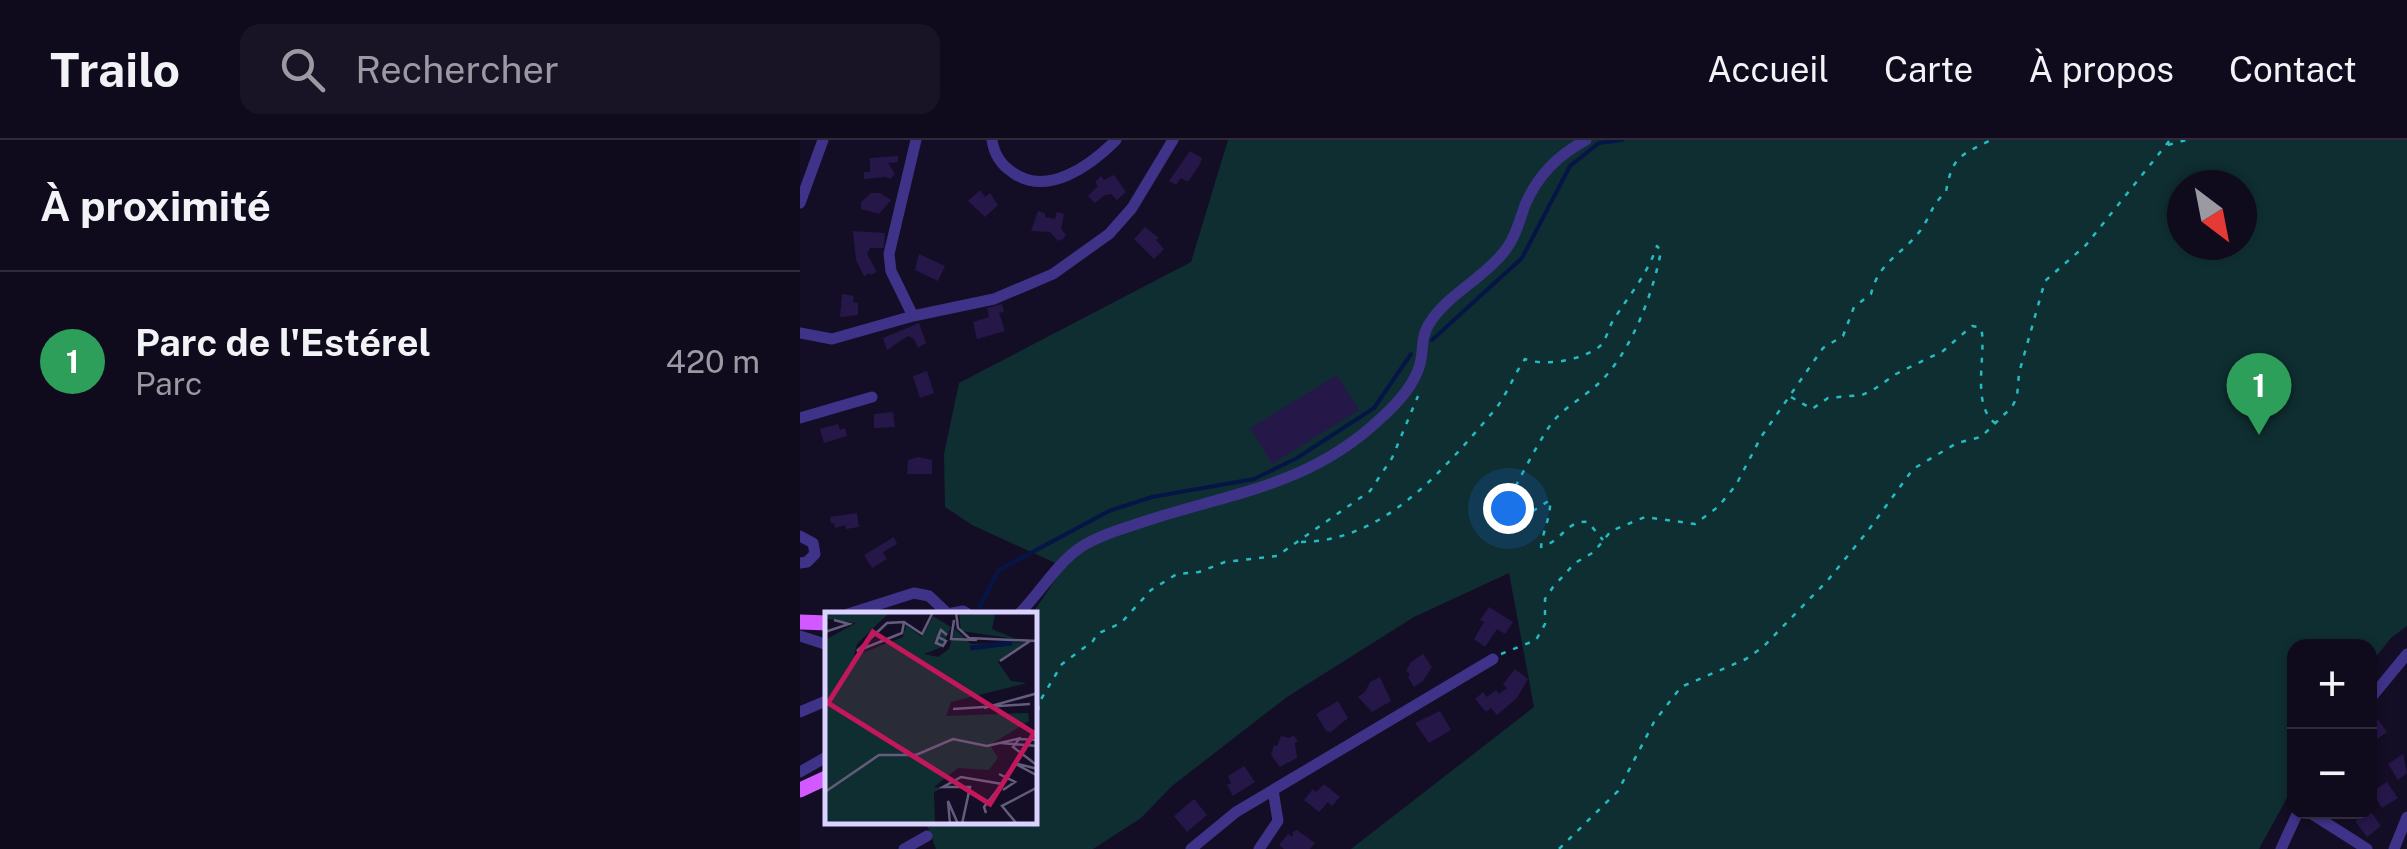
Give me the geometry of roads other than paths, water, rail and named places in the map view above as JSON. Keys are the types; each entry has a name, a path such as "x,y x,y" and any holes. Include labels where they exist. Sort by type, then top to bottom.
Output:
{"main road":[{"path":"800,622 825,623"},
{"path":"800,790 825,778"}],"street":[{"path":"800,202 823,140"},
{"path":"913,316 891,272 889,254 916,140"},
{"path":"992,140 994,153 1004,166 1035,182 1059,179 1082,168 1116,140"},
{"path":"800,333 832,338 994,299 1053,274 1108,234 1132,208 1173,140"},
{"path":"1021,612 1083,546 1203,502 1263,489 1314,467 1352,444 1412,384 1422,360 1421,342 1429,323 1507,249 1536,183 1552,162 1586,140"},
{"path":"800,418 872,398"},
{"path":"800,536 814,542 814,554 808,562 800,563"},
{"path":"854,612 914,592 928,596 946,612"},
{"path":"800,636 825,643"},
{"path":"2377,690 2407,654"},
{"path":"1192,849 1236,812 1493,659"},
{"path":"800,712 825,701"},
{"path":"800,772 825,758"},
{"path":"1259,849 1278,821 1273,790"},
{"path":"2394,849 2407,817"},
{"path":"2280,849 2295,819"},
{"path":"2320,819 2367,849"},
{"path":"904,849 927,836"}],"waterway":[{"path":"1432,340 1522,258 1570,166 1599,143 1622,140"},
{"path":"979,608 999,570 1109,511 1152,497 1254,479 1297,458 1374,408 1411,354"}],"place":[{"name":"Parc de l'Estérel","path":"2259,435"}]}
